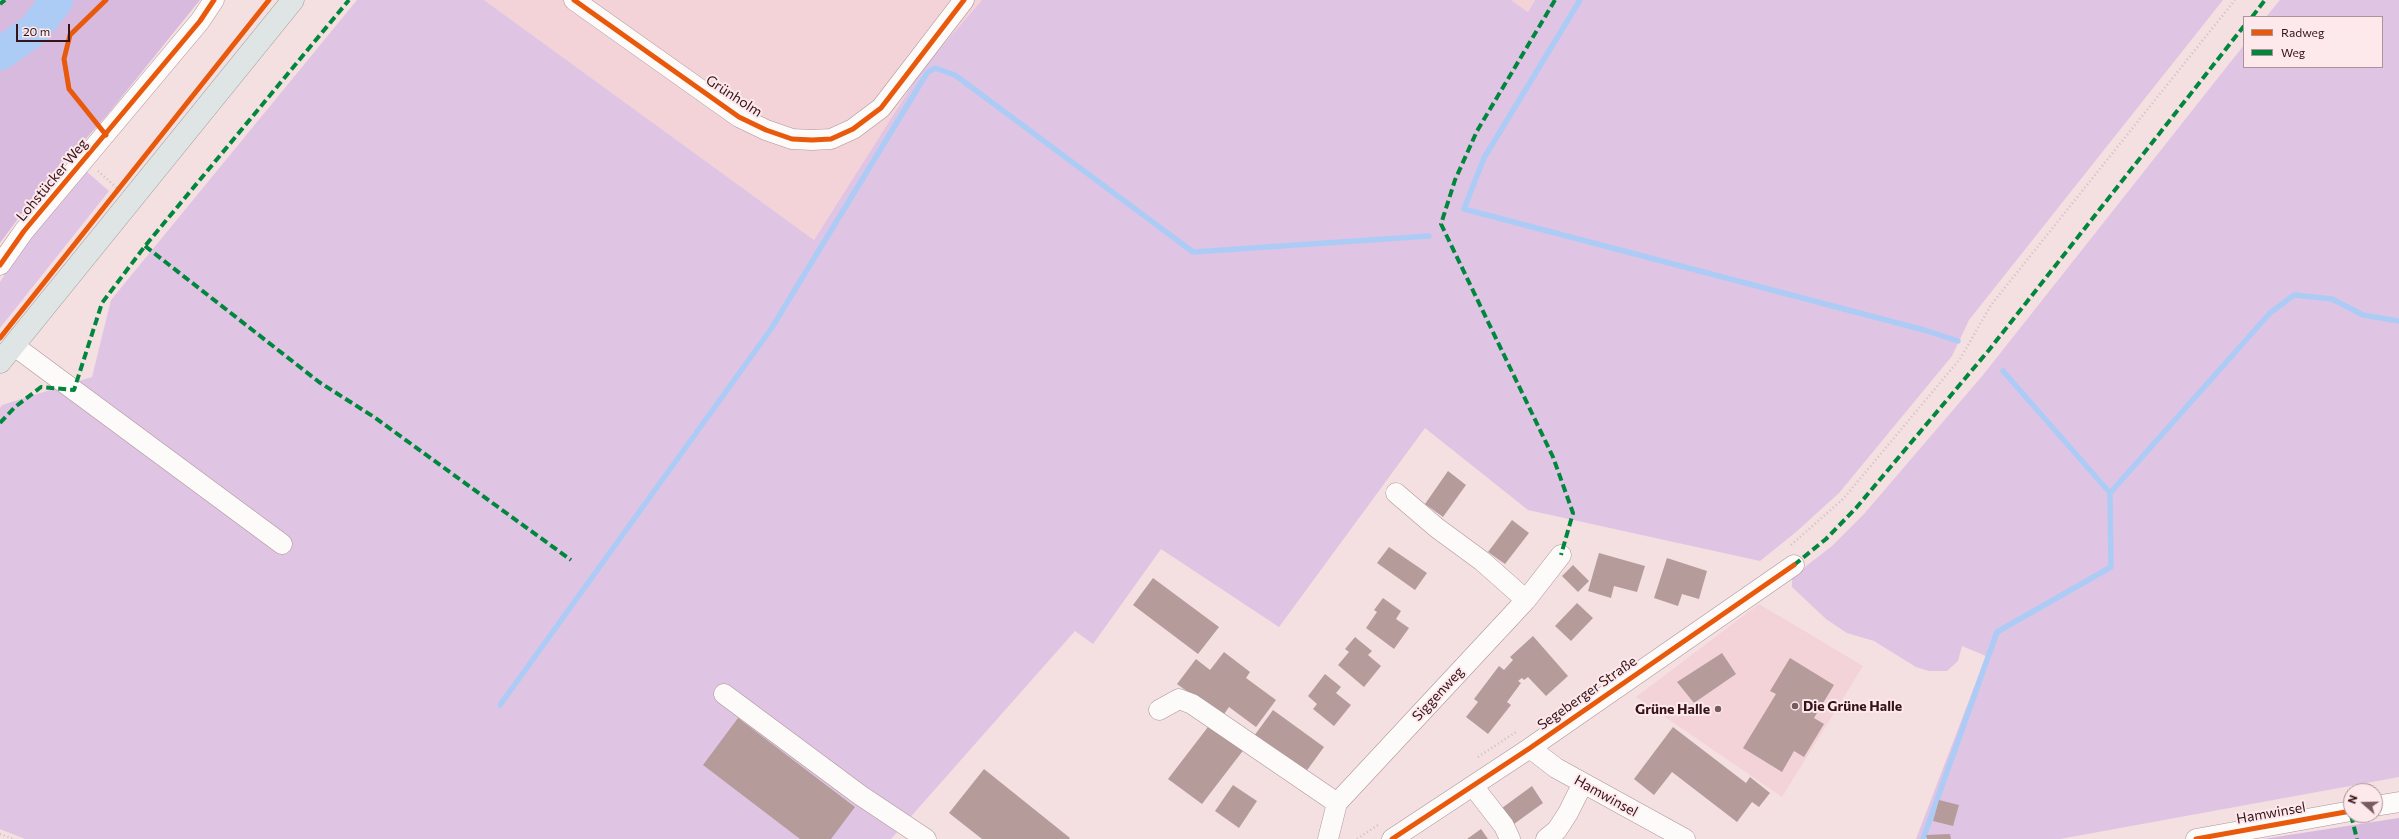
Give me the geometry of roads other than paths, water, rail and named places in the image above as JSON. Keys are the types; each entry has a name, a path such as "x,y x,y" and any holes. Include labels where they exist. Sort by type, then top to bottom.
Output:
{"main road":[{"path":"0,362 293,0"}],"street":[{"name":"Lohstücker Weg","path":"0,265 24,231 200,21 214,0"},
{"name":"Grünholm","path":"574,0 739,116 766,130 792,138 812,140 831,139 854,129 881,108 964,0"},
{"path":"13,345 282,544"},
{"path":"1396,493 1438,528 1482,561 1526,600"},
{"name":"Siggenweg","path":"1328,839 1337,803 1526,600 1561,555"},
{"name":"Segeberger Straße","path":"1392,839 1530,748 1794,565"},
{"path":"724,694 860,795 926,839"},
{"path":"1159,710 1178,699 1192,704 1337,803"},
{"name":"Hamwinsel","path":"1530,748 1556,768 1657,833 1685,839"},
{"path":"1546,839 1556,830 1568,813 1583,784"},
{"path":"1473,786 1504,826 1510,839"},
{"path":"2383,805 2399,802"},
{"name":"Hamwinsel","path":"2196,839 2343,812"}],"waterway":[{"path":"0,54 34,30 57,0"},
{"path":"1580,0 1484,158 1464,209 1924,330 1958,341"},
{"path":"500,705 771,329 927,73 935,68 955,75 1193,252 1429,236"},
{"path":"2110,493 2270,313 2294,295 2332,299 2363,315 2399,321"},
{"path":"1923,839 1997,632 2111,567 2110,493 2003,371"}],"place":[{"name":"Die Grüne Halle","path":"1795,706"},
{"name":"Grüne Halle","path":"1718,709"}]}
